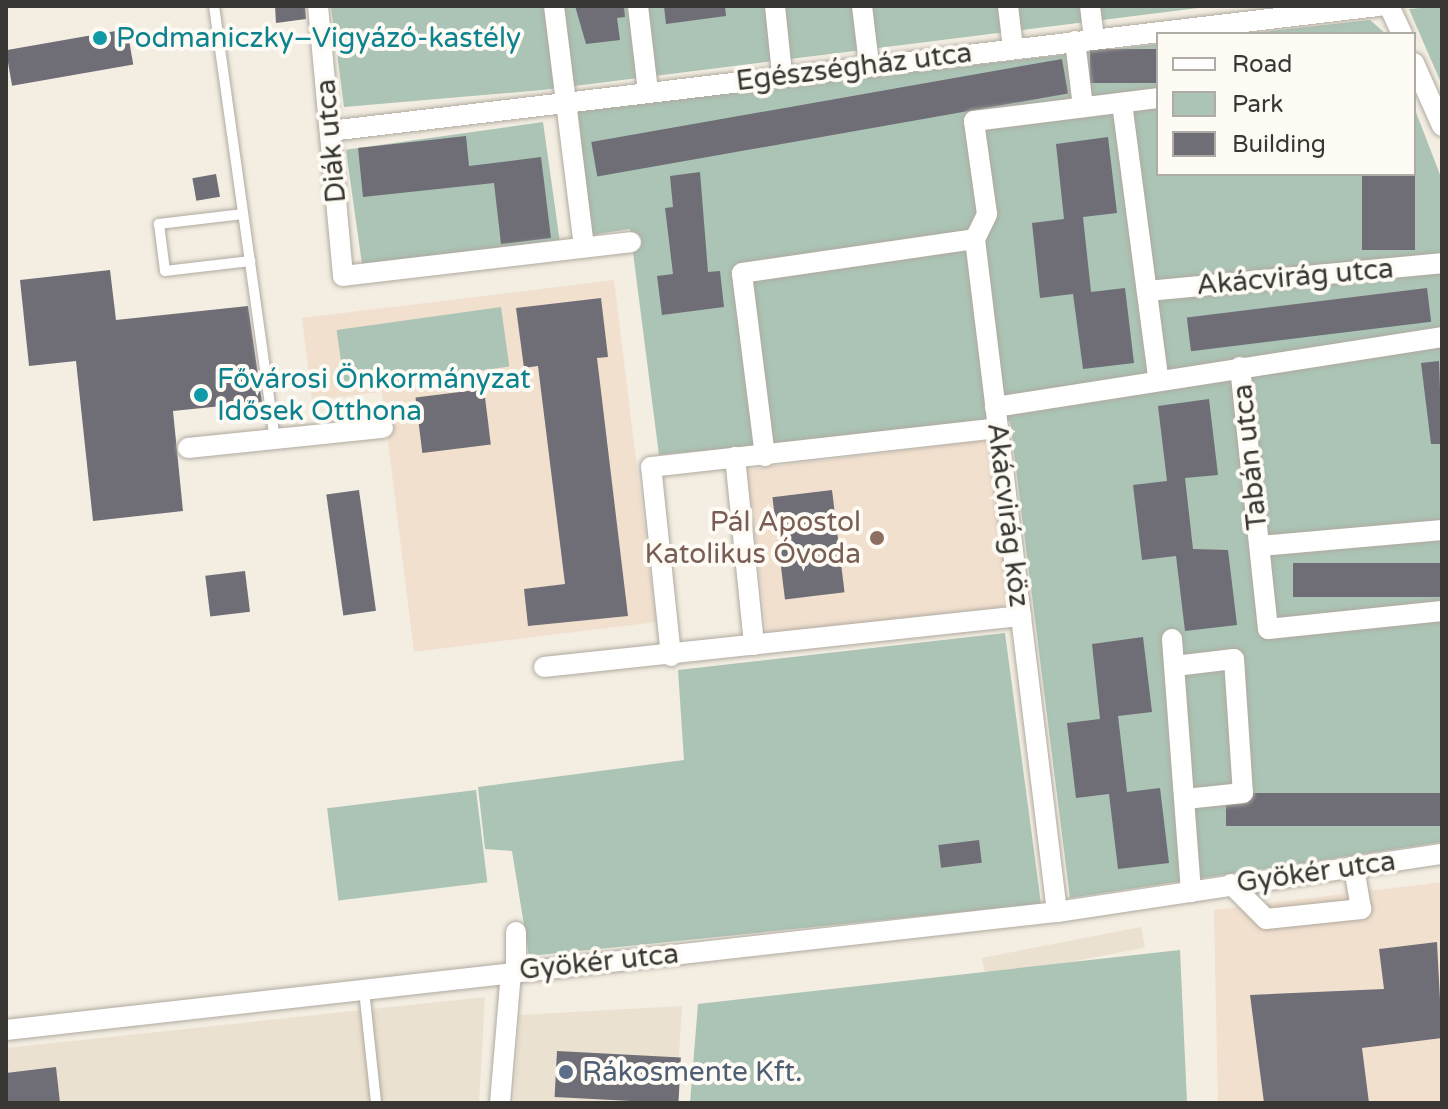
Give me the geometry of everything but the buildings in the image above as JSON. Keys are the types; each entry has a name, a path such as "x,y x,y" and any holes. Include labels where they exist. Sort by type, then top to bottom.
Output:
{"street":[{"name":"Diák utca","path":"318,6 343,276 584,247"},
{"path":"554,6 584,247 631,242"},
{"path":"638,6 648,91"},
{"path":"775,6 782,74"},
{"path":"862,6 869,64"},
{"path":"1008,6 1013,48"},
{"path":"1090,6 1084,40 1083,107 1156,98"},
{"name":"Egészségház utca","path":"330,131 782,74 1084,40 1227,14 1379,6"},
{"path":"1389,6 1401,32"},
{"path":"1416,68 1442,126"},
{"path":"1122,103 1158,377"},
{"name":"Akácvirág köz","path":"1057,912 975,239 987,214 974,121 1083,107"},
{"path":"765,456 742,273 975,239"},
{"name":"Akácvirág utca","path":"1147,291 1442,263"},
{"path":"995,407 1158,377 1442,337"},
{"name":"Tabán utca","path":"1240,367 1268,629 1442,611"},
{"path":"188,448 383,428"},
{"path":"671,656 651,467 997,428"},
{"path":"735,457 754,645"},
{"name":"Tabán utca","path":"1260,546 1442,530"},
{"path":"544,667 671,656 1021,616"},
{"path":"1172,639 1191,892"},
{"path":"1175,666 1234,659 1243,793 1185,799"},
{"name":"Gyökér utca","path":"6,1030 1057,912 1442,854"},
{"path":"1231,884 1266,919 1361,909 1354,867"},
{"path":"500,1103 516,932"}],"lane":[{"path":"214,6 275,439"},
{"path":"243,214 159,224 165,271 250,261"},
{"path":"364,988 376,1103"}],"shaded area":[{"path":"614,280 656,622 414,652 382,392 312,400 302,318"},
{"name":"Pál Apostol Katolikus Óvoda","path":"989,440 1009,606 767,635 747,470"},
{"path":"1442,882 1442,1103 1218,1103 1214,910"},
{"path":"1141,927 1145,948 986,979 982,958"},
{"path":"485,997 479,1103 6,1103 6,1048"},
{"path":"682,1006 676,1103 514,1103 520,1015"}],"green space":[{"path":"331,6 1214,6 542,90 344,107"},
{"path":"1442,6 1442,85 1409,9"},
{"path":"1370,20 1384,32 1262,32"},
{"path":"1156,44 1156,176 1416,176 1416,112 1442,180 1442,842 1070,898 1010,421 659,455 630,229 591,235 578,110"},
{"path":"543,122 560,240 362,268 346,150"},
{"path":"501,307 509,366 345,390 337,330"},
{"path":"1005,633 1041,904 529,956 512,851 485,849 478,787 684,760 678,670"},
{"path":"476,790 487,882 338,901 327,808"},
{"path":"1180,950 1187,1103 690,1103 698,1004"}],"place":[{"name":"Podmaniczky–Vigyázó-kastély","path":"100,38"},
{"name":"Fővárosi Önkormányzat Idősek Otthona","path":"201,395"},
{"name":"Pál Apostol Katolikus Óvoda","path":"877,538"},
{"name":"Rákosmente Kft.","path":"566,1072"}]}
